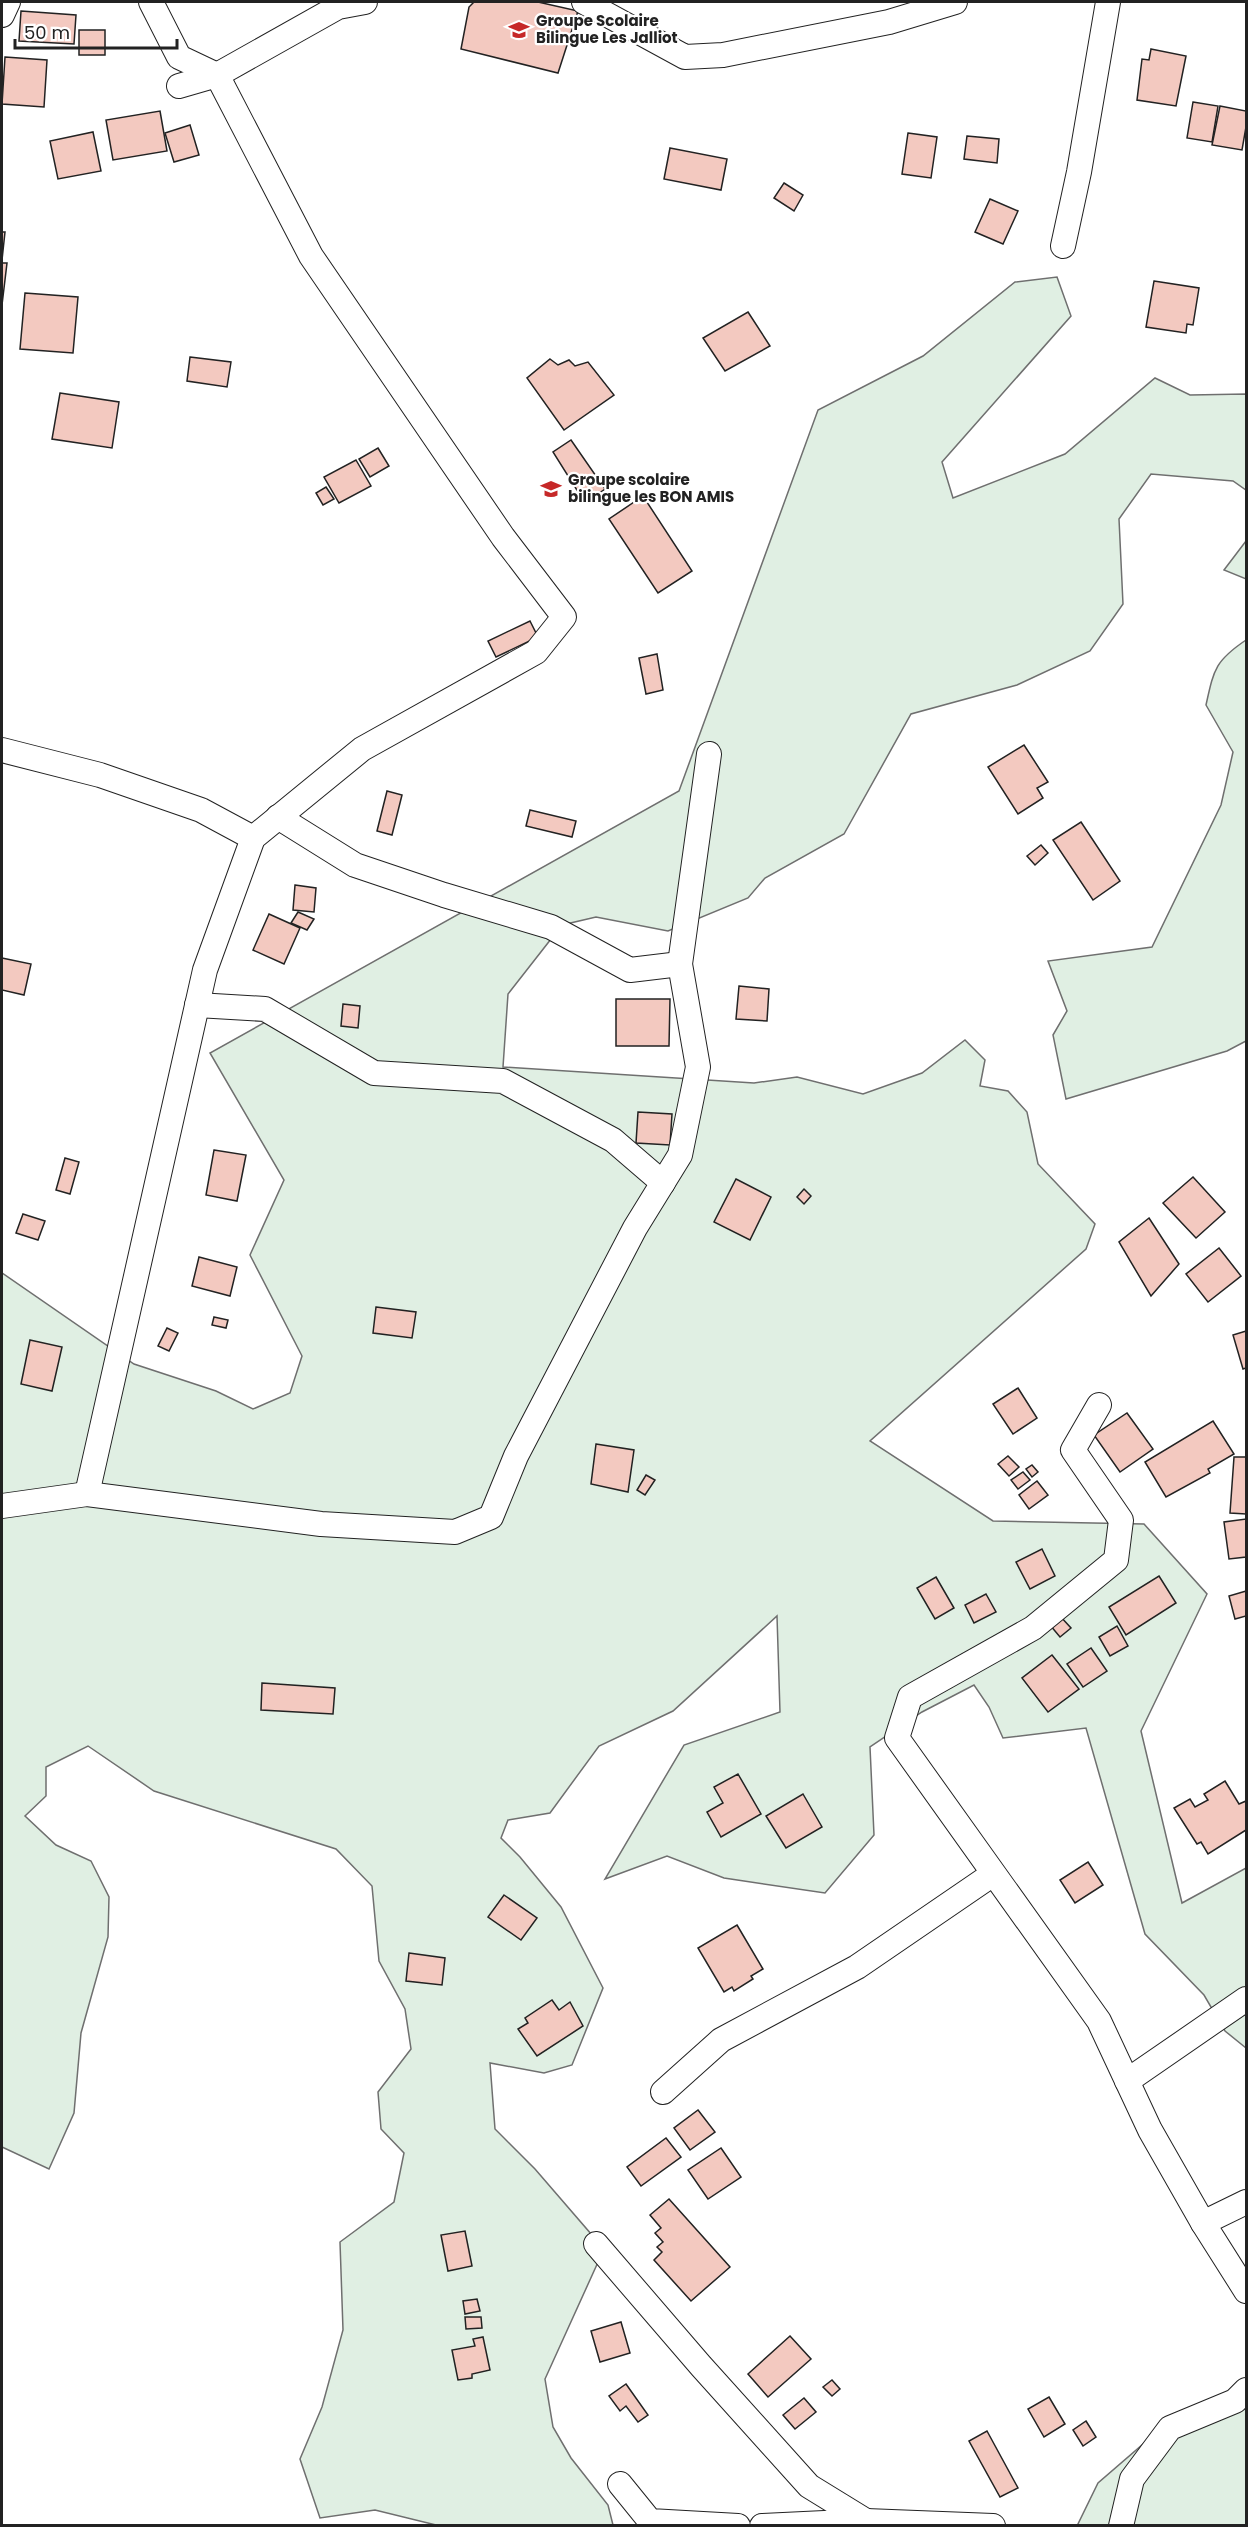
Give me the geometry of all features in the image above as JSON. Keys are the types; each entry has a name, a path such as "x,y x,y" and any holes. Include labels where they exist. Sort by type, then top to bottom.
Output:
{"street":[{"path":"2,15 8,2"},
{"path":"87,1494 205,970 253,838 362,749 536,652 564,617 503,537 311,256 217,75 179,57 151,2"},
{"path":"179,86 217,75 338,7 365,2"},
{"path":"584,2 685,57 723,55 889,22 955,2"},
{"path":"1063,246 1079,172 1108,2"},
{"path":"2,750 100,776 201,810 253,838"},
{"path":"2,1506 87,1494 321,1524 455,1532 491,1517 516,1456 635,1228 680,1155 698,1067 680,964 710,754"},
{"path":"278,817 355,865 551,927 630,970 680,964"},
{"path":"197,1005 265,1009 374,1073 503,1081 613,1140 663,1184"},
{"path":"1099,1405 1073,1450 1121,1520 1116,1560 1033,1628 910,1697 897,1738 1099,2021 1150,2130 1203,2223 1246,2291"},
{"path":"663,2092 721,2040 857,1967 993,1874"},
{"path":"1127,2081 1246,1999"},
{"path":"1203,2223 1246,2202"},
{"path":"596,2244 809,2486 866,2520"},
{"path":"1121,2526 1132,2479 1170,2428 1235,2401 1246,2390"},
{"path":"620,2484 650,2521 738,2526"},
{"path":"762,2526 866,2520 993,2526"}],"green space":[{"path":"1057,277 1071,316 942,462 953,498 1065,454 1155,378 1190,395 1246,394 1246,490 1233,481 1151,474 1119,519 1123,604 1090,651 1017,685 911,714 844,834 765,878 748,898 668,931 596,917 562,925 508,994 503,1067 754,1083 797,1077 863,1094 922,1073 965,1040 985,1060 980,1086 1008,1091 1027,1112 1038,1164 1095,1224 1086,1249 870,1441 993,1521 1144,1524 1207,1594 1141,1731 1182,1903 1246,1868 1246,2048 1225,2031 1204,1995 1145,1934 1086,1728 1003,1738 989,1707 974,1685 922,1712 870,1747 874,1835 825,1893 724,1878 667,1856 605,1879 684,1745 780,1712 777,1616 673,1711 599,1746 550,1813 508,1820 501,1838 520,1857 561,1907 603,1988 572,2065 544,2073 490,2063 495,2129 535,2169 604,2249 545,2379 553,2427 571,2458 608,2505 613,2525 436,2525 375,2510 320,2518 300,2459 322,2407 343,2330 340,2242 394,2202 404,2153 381,2129 378,2092 411,2049 405,2009 379,1961 372,1886 336,1849 154,1791 88,1746 46,1767 46,1796 25,1816 56,1845 91,1861 109,1897 108,1937 81,2033 74,2113 49,2169 2,2147 2,1273 134,1364 216,1391 253,1409 290,1393 302,1356 250,1255 284,1180 210,1053 679,791 818,410 923,356 1015,282"},
{"path":"1246,541 1246,579 1224,570"},
{"path":"1246,640 1246,1041 1227,1051 1066,1099 1053,1035 1067,1011 1048,961 1152,947 1221,805 1233,752 1206,705 1217,667 1228,654"},
{"path":"1246,2394 1246,2525 1077,2526 1098,2483 1171,2420"}],"building":[{"path":"474,2 538,2 578,11 558,73 461,49 469,7"},
{"path":"21,11 76,15 74,44 19,41"},
{"path":"79,30 105,30 105,55 79,55"},
{"path":"1151,49 1186,56 1176,106 1137,100 1142,59 1149,60"},
{"path":"5,57 47,60 44,107 2,104"},
{"path":"1193,102 1218,106 1212,142 1187,138"},
{"path":"1220,106 1246,111 1242,150 1212,145"},
{"path":"160,111 167,151 113,160 106,120"},
{"path":"190,125 199,155 174,162 165,133"},
{"path":"93,132 101,171 58,179 50,141"},
{"path":"908,133 937,137 931,178 902,174"},
{"path":"967,136 999,139 997,163 964,159"},
{"path":"670,148 727,159 721,190 664,179"},
{"path":"784,183 803,195 794,211 774,198"},
{"path":"990,199 1018,211 1003,244 975,232"},
{"path":"2,232 5,232 2,260"},
{"path":"2,263 7,263 2,305"},
{"path":"1154,281 1199,288 1193,325 1187,324 1186,333 1146,327"},
{"path":"25,293 78,297 73,353 20,349"},
{"path":"748,312 770,346 725,371 703,338"},
{"path":"190,357 231,362 227,387 187,381"},
{"path":"550,359 558,365 569,360 575,366 588,362 614,395 564,430 527,378"},
{"path":"60,393 119,402 112,448 52,439"},
{"path":"571,440 605,489 585,503 553,452"},
{"path":"378,448 389,466 370,477 359,459"},
{"path":"356,460 371,486 339,503 324,477"},
{"path":"326,487 334,499 323,505 316,493"},
{"path":"643,496 692,571 658,593 609,519"},
{"path":"530,621 538,637 496,657 488,641"},
{"path":"657,654 663,690 646,694 639,658"},
{"path":"1024,745 1048,782 1037,788 1043,798 1018,814 988,767"},
{"path":"387,791 402,795 392,835 377,831"},
{"path":"530,810 576,821 572,837 526,826"},
{"path":"1081,822 1120,881 1093,900 1053,840"},
{"path":"1041,845 1048,853 1035,865 1027,856"},
{"path":"295,885 316,888 314,912 293,910"},
{"path":"298,912 314,919 307,930 291,923"},
{"path":"269,914 300,928 284,964 253,950"},
{"path":"2,958 31,964 24,995 2,990"},
{"path":"739,986 769,989 767,1021 736,1019"},
{"path":"616,999 670,999 669,1046 616,1046"},
{"path":"343,1004 360,1006 358,1028 341,1026"},
{"path":"638,1112 672,1114 670,1145 636,1143"},
{"path":"214,1150 246,1155 237,1201 206,1195"},
{"path":"65,1158 79,1162 70,1194 56,1190"},
{"path":"1193,1177 1225,1212 1196,1238 1163,1203"},
{"path":"736,1179 771,1197 750,1240 714,1222"},
{"path":"804,1189 811,1196 804,1204 797,1197"},
{"path":"23,1214 45,1221 38,1240 16,1233"},
{"path":"1149,1218 1179,1264 1151,1296 1119,1242"},
{"path":"1219,1248 1241,1276 1208,1302 1186,1274"},
{"path":"199,1257 237,1267 230,1296 192,1286"},
{"path":"376,1307 416,1312 412,1338 373,1333"},
{"path":"214,1317 228,1320 226,1328 212,1325"},
{"path":"167,1328 178,1333 169,1351 158,1346"},
{"path":"1246,1331 1246,1368 1243,1369 1233,1335"},
{"path":"30,1340 62,1347 52,1391 21,1384"},
{"path":"1018,1388 1037,1418 1013,1434 993,1404"},
{"path":"1127,1413 1153,1449 1120,1472 1094,1435"},
{"path":"1213,1421 1234,1454 1208,1469 1210,1473 1166,1497 1145,1462"},
{"path":"596,1444 634,1450 628,1492 591,1484"},
{"path":"1008,1456 1019,1467 1009,1476 998,1464"},
{"path":"1234,1457 1246,1457 1246,1514 1230,1513"},
{"path":"1032,1465 1038,1472 1032,1477 1026,1469"},
{"path":"1023,1472 1030,1480 1018,1489 1011,1480"},
{"path":"646,1475 655,1480 645,1495 637,1490"},
{"path":"1037,1481 1048,1495 1029,1509 1019,1495"},
{"path":"1246,1519 1246,1557 1229,1559 1224,1522"},
{"path":"1042,1549 1055,1576 1030,1589 1016,1562"},
{"path":"1159,1576 1176,1603 1126,1635 1109,1607"},
{"path":"936,1577 954,1608 935,1619 917,1588"},
{"path":"1246,1591 1246,1616 1235,1619 1229,1596"},
{"path":"986,1594 996,1612 974,1623 965,1605"},
{"path":"1060,1616 1071,1628 1060,1637 1050,1625"},
{"path":"1117,1626 1128,1646 1110,1656 1099,1637"},
{"path":"1091,1648 1107,1671 1083,1687 1067,1664"},
{"path":"1052,1655 1079,1689 1048,1712 1022,1678"},
{"path":"262,1683 335,1688 333,1714 261,1710"},
{"path":"738,1774 761,1814 721,1837 707,1812 723,1803 714,1787"},
{"path":"1225,1781 1239,1804 1246,1801 1246,1830 1208,1854 1201,1842 1197,1844 1174,1808 1190,1799 1195,1807 1208,1800 1204,1794"},
{"path":"803,1794 822,1827 786,1848 766,1816"},
{"path":"1088,1862 1103,1885 1075,1903 1060,1880"},
{"path":"504,1895 537,1918 521,1940 488,1917"},
{"path":"737,1925 763,1969 751,1976 753,1979 734,1991 732,1987 724,1992 698,1948"},
{"path":"409,1953 445,1958 442,1985 406,1981"},
{"path":"552,2000 559,2010 570,2002 583,2026 537,2056 518,2029 528,2023 525,2018"},
{"path":"698,2110 715,2132 690,2150 674,2128"},
{"path":"666,2138 681,2157 641,2186 627,2167"},
{"path":"721,2148 741,2177 708,2199 688,2170"},
{"path":"669,2199 730,2267 691,2301 654,2260 662,2252 657,2247 663,2242 655,2233 661,2228 650,2215"},
{"path":"465,2231 472,2266 448,2271 441,2235"},
{"path":"477,2299 480,2311 465,2314 463,2301"},
{"path":"465,2317 481,2317 482,2328 466,2329"},
{"path":"621,2322 630,2353 600,2362 591,2331"},
{"path":"790,2336 811,2359 768,2397 748,2374"},
{"path":"483,2337 490,2370 472,2374 472,2378 458,2380 452,2350 475,2346 473,2339"},
{"path":"832,2380 840,2389 832,2396 823,2387"},
{"path":"626,2384 648,2415 638,2422 626,2406 620,2411 609,2396"},
{"path":"1049,2397 1065,2424 1044,2437 1028,2409"},
{"path":"804,2398 816,2412 795,2429 783,2415"},
{"path":"1086,2421 1096,2437 1083,2446 1073,2430"},
{"path":"987,2431 1018,2488 1000,2497 969,2441"}],"place":[{"name":"Groupe Scolaire Bilingue Les Jalliot","path":"519,30"},
{"name":"Groupe scolaire bilingue les BON AMIS","path":"551,489"}]}
